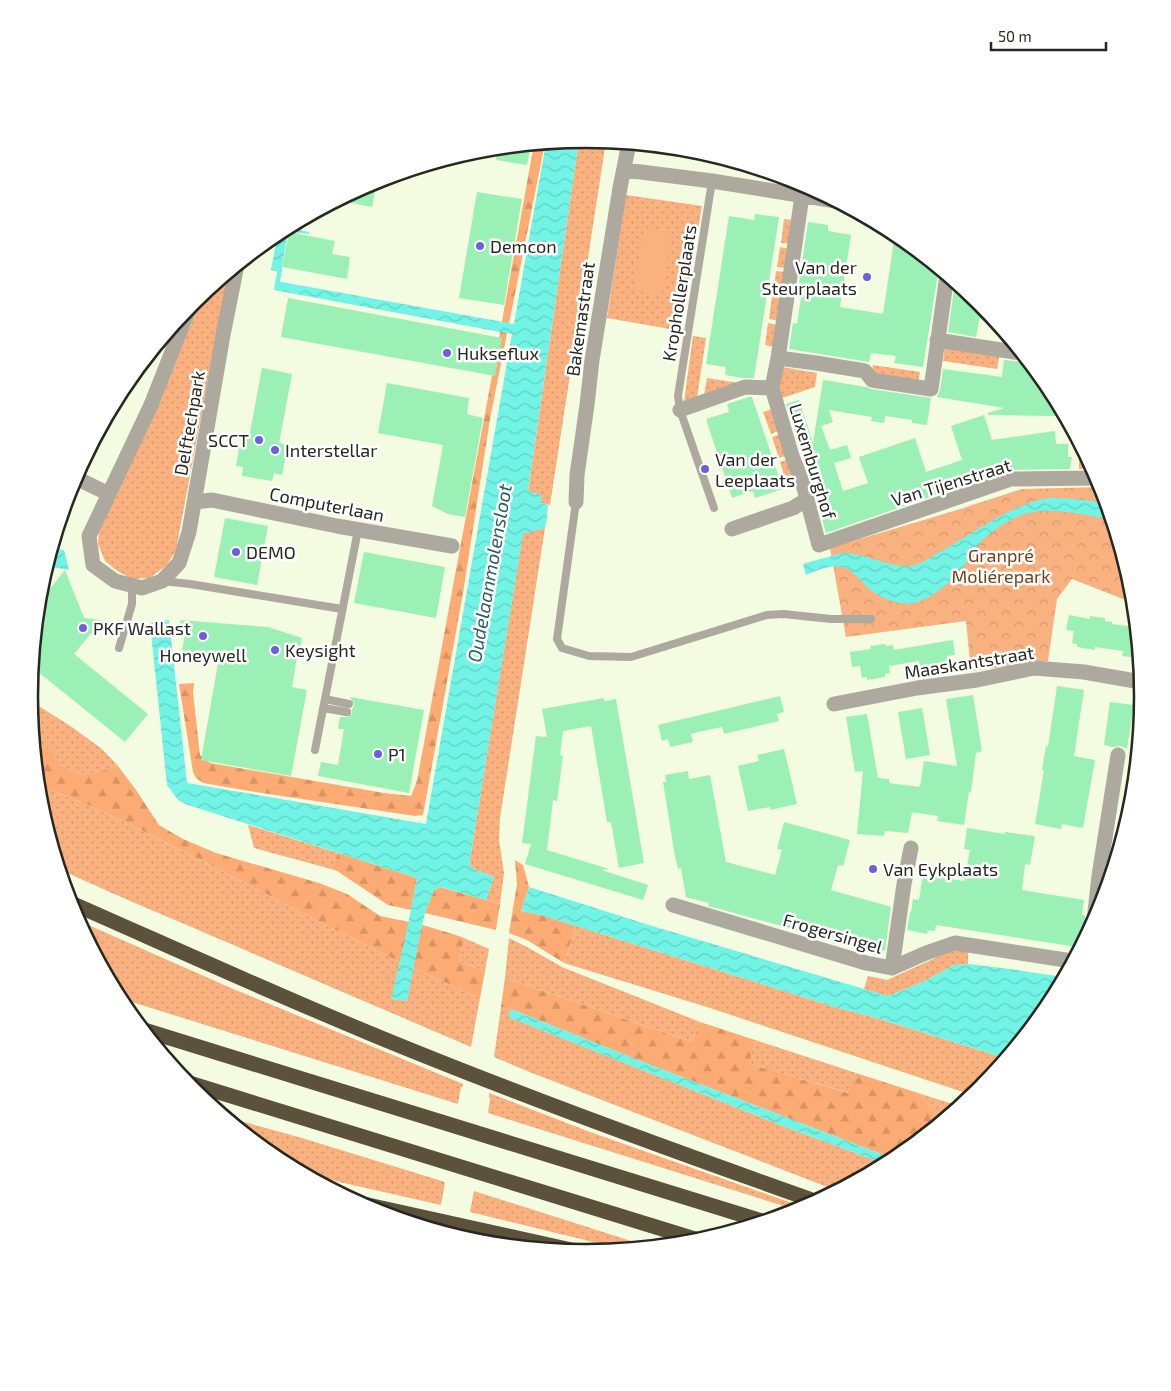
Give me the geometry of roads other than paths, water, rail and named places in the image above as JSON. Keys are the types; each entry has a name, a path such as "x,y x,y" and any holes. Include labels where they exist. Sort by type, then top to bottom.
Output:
{"highway":[{"path":"80,907 369,1032 496,1084 805,1197"},
{"path":"154,1033 751,1218"},
{"path":"202,1087 681,1235"},
{"path":"410,1214 526,1240"}],"street":[{"name":"Bakemastraat","path":"576,502 577,475 592,360 612,233 628,150"},
{"path":"625,170 814,198"},
{"name":"Luxemburghof","path":"802,196 772,388 811,498 819,545"},
{"name":"Delftechpark","path":"184,323 151,405 89,536 93,565 115,581 142,588 162,581 179,563 189,532 235,274"},
{"path":"778,358 816,362 865,371 872,380 931,390 946,282"},
{"path":"937,340 1012,352"},
{"name":"Luxemburghof","path":"680,410 745,387 772,388"},
{"name":"Van Tijenstraat","path":"819,545 1011,479 1088,478"},
{"path":"81,481 109,494"},
{"path":"732,529 793,508 811,498"},
{"name":"Computerlaan","path":"194,502 212,500 358,530 452,546"},
{"name":"Maaskantstraat","path":"834,704 917,688 977,680 1034,668 1084,672 1133,681"},
{"path":"1097,890 1118,755"},
{"path":"892,968 911,848"},
{"name":"Frogersingel","path":"673,905 866,963 892,968 955,943 1065,960"}],"lane":[{"name":"Krophollerplaats","path":"680,410 678,396 712,182"},
{"path":"680,410 714,508"},
{"path":"576,502 557,639 562,648 589,656 631,657 767,615 783,614 831,619 870,619"},
{"path":"315,750 358,530"},
{"name":"Delftechpark","path":"162,581 342,609"},
{"path":"119,648 132,604 132,586"},
{"path":"325,699 349,704"},
{"path":"323,708 347,712"}],"water":[{"name":"Oudelaanmolensloot","path":"578,148 528,491 542,495 541,503 548,505 547,518 545,528 523,534 470,859 471,868 494,877 486,900 441,887 434,890 422,925 407,1001 391,999 417,878 185,804 178,800 167,785 150,623 169,620 187,783 426,824 512,334 274,290 276,281 514,324 545,149"},
{"path":"298,230 309,232 309,234 294,232"},
{"path":"287,236 281,272 271,270 276,244"},
{"path":"1047,498 1077,499 1098,502 1104,519 1083,514 1052,511 1033,512 1018,516 1003,524 983,540 959,572 943,588 918,602 905,604 883,597 871,590 852,572 838,566 828,567 806,575 803,564 841,553 897,565 915,565 1007,513"},
{"path":"58,549 64,550 69,570 53,567"},
{"path":"529,887 652,926 888,996 923,982 954,965 968,964 1056,976 1041,1000 999,1056 541,915 521,911"},
{"path":"511,1009 884,1155 875,1160 788,1128 508,1017"}],"waterway":[{"path":"277,269 280,269 277,285"}],"place":[{"name":"Demcon","path":"480,246"},
{"name":"Van der Steurplaats","path":"867,277"},
{"name":"Hukseflux","path":"447,353"},
{"name":"SCCT","path":"259,440"},
{"name":"Interstellar","path":"275,450"},
{"name":"Van der Leeplaats","path":"705,469"},
{"name":"DEMO","path":"236,552"},
{"name":"PKF Wallast","path":"83,628"},
{"name":"Honeywell","path":"203,636"},
{"name":"Keysight","path":"275,650"},
{"name":"P1","path":"378,754"},
{"name":"Van Eykplaats","path":"873,869"}],"park label":[{"name":"Granpré Moliérepark","path":"1001,565"}]}
